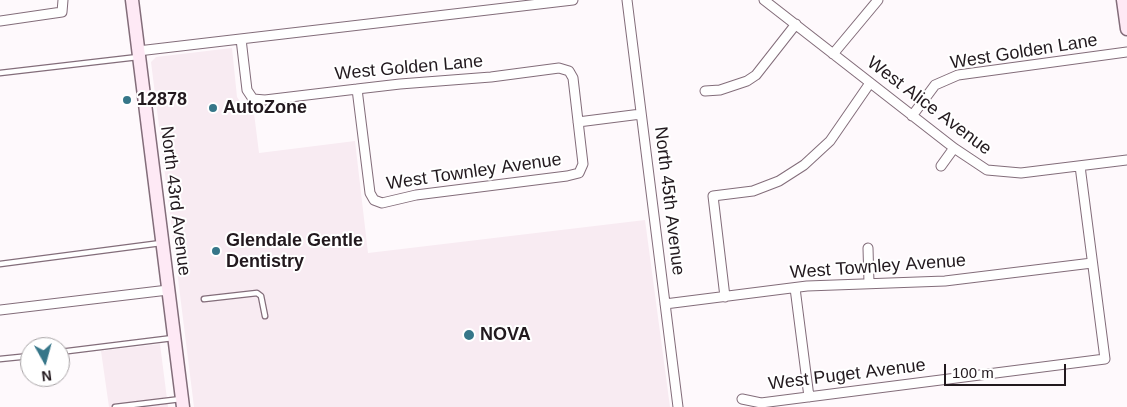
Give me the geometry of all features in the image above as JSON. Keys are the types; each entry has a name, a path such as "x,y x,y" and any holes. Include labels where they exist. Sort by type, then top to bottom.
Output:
{"main road":[{"name":"North 43rd Avenue","path":"132,0 182,403"},
{"path":"1123,0 1127,29"}],"street":[{"path":"0,21 62,12 63,0"},
{"path":"138,54 241,39 574,0"},
{"name":"North 45th Avenue","path":"627,0 678,407"},
{"name":"West Alice Avenue","path":"764,0 912,116 987,170 1021,173 1127,160"},
{"path":"833,54 878,0"},
{"path":"705,91 720,90 747,81 756,74 796,24"},
{"name":"West Golden Lane","path":"241,39 247,90 253,99 265,100 357,89 491,77 559,68 569,71 573,78 578,122"},
{"name":"West Golden Lane","path":"912,116 935,85 958,75 1127,52"},
{"path":"725,297 713,196 754,191 779,181 804,165 830,141 870,83"},
{"name":"West Townley Avenue","path":"357,89 370,193 374,200 382,203 416,195 568,176 579,173 583,164 578,122"},
{"path":"578,122 641,114"},
{"path":"941,166 954,148"},
{"path":"1080,166 1092,263"},
{"path":"868,248 869,284"},
{"name":"West Townley Avenue","path":"665,304 795,288 945,281 1092,263"},
{"name":"West Puget Avenue","path":"742,399 760,403 1105,359 1092,263"},
{"path":"795,288 809,397"},
{"path":"0,310 168,290"}],"lane":[{"path":"0,73 138,54"},
{"path":"0,264 162,242"},
{"path":"204,299 256,293 261,296 264,316"},
{"path":"70,351 174,338"},
{"path":"0,360 20,357"},
{"path":"115,407 182,403"}],"shaded area":[{"path":"232,48 237,97 245,109 254,113 259,153 355,141 368,253 645,220 670,407 194,407 151,62 156,57"},
{"path":"160,344 168,407 109,407 101,351"}],"place":[{"name":"12878","path":"127,100"},
{"name":"AutoZone","path":"213,108"},
{"name":"Glendale Gentle Dentistry","path":"216,251"},
{"name":"NOVA","path":"469,335"}]}
